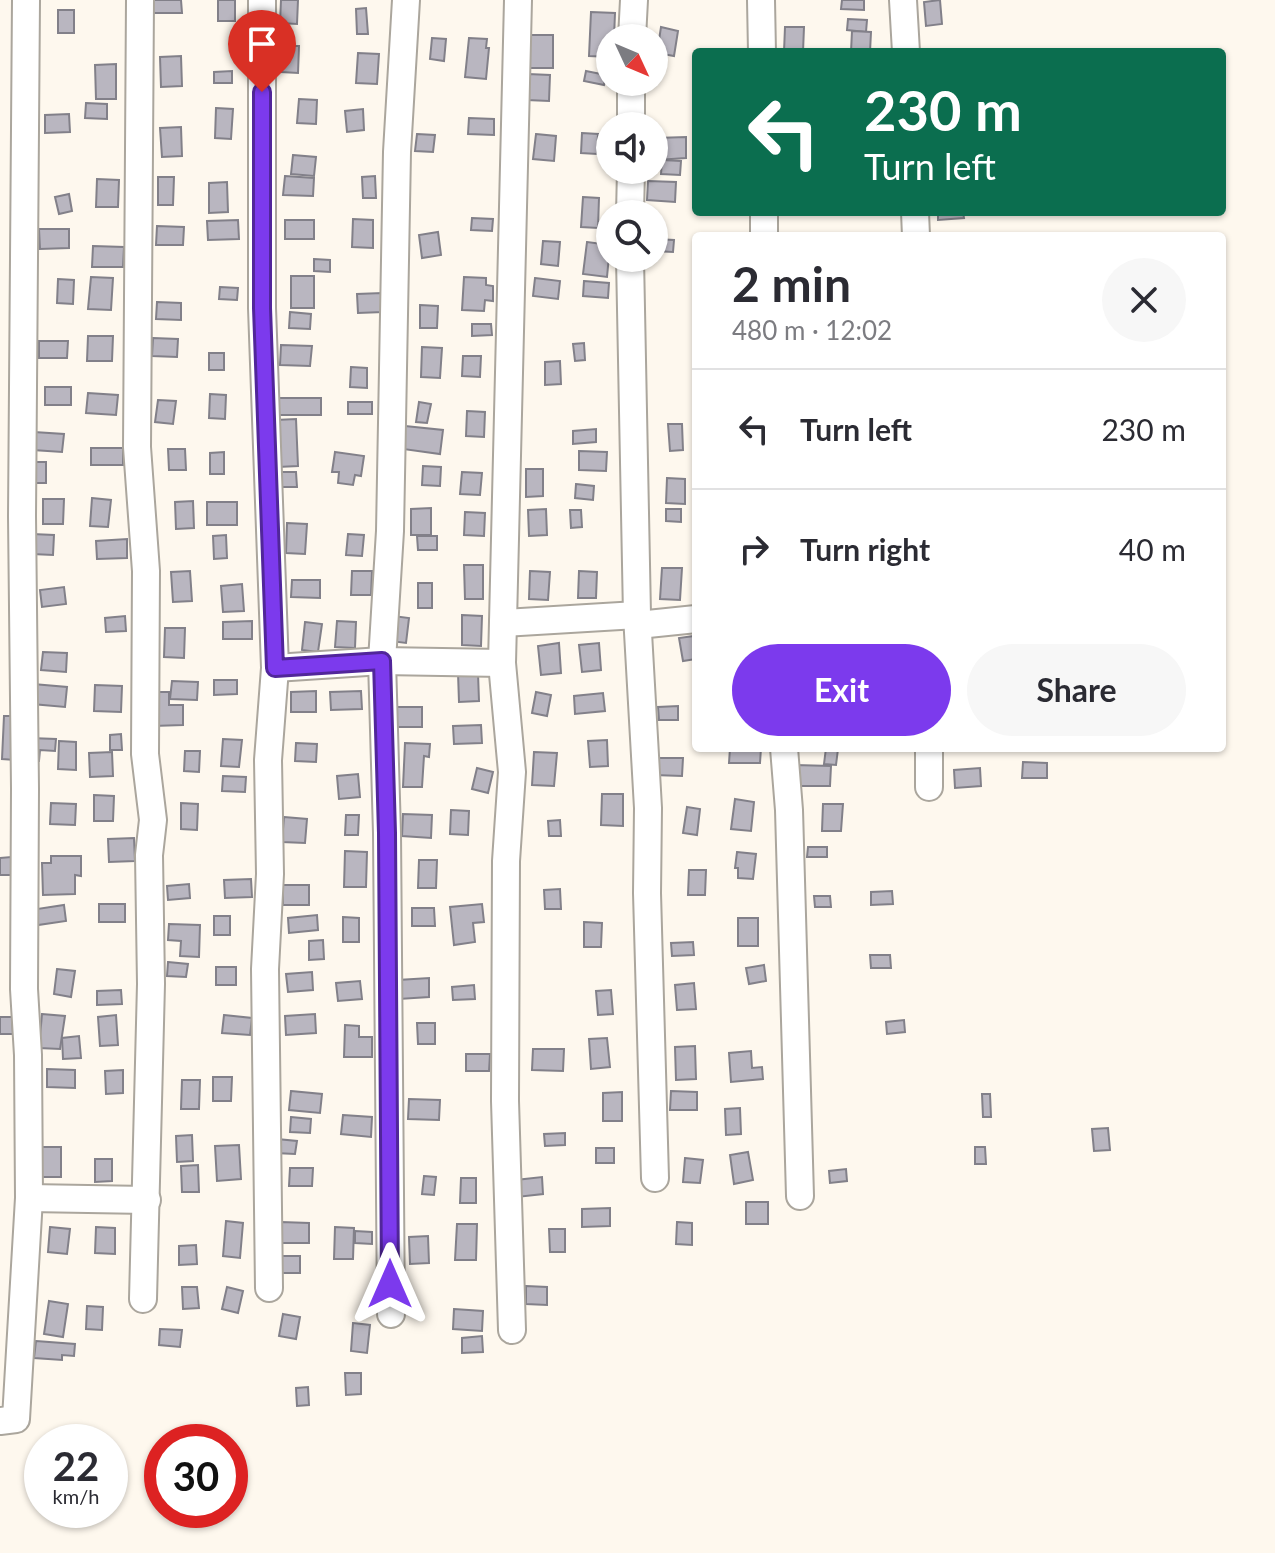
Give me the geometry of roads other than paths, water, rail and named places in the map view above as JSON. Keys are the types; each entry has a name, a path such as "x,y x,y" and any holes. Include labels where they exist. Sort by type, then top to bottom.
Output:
{"street":[{"path":"0,1421 16,1419 29,1198 11,164 26,0"},
{"path":"140,0 137,447 146,571 145,754 153,820 149,855 151,984 143,1299"},
{"path":"262,0 262,308 275,668 268,760 270,874 265,969 269,1288"},
{"path":"391,1314 387,833 382,661 390,531 397,152 406,0"},
{"path":"512,1330 505,1086 506,861 512,772 502,663 518,0"},
{"path":"633,24 634,0"},
{"path":"761,0 762,48"},
{"path":"903,0 906,48"},
{"path":"630,272 638,620 648,808 647,893 655,1178"},
{"path":"503,623 692,619"},
{"path":"275,668 382,661 502,663"},
{"path":"784,752 789,810 800,1196"},
{"path":"929,752 929,787"},
{"path":"29,1198 147,1200"}]}
